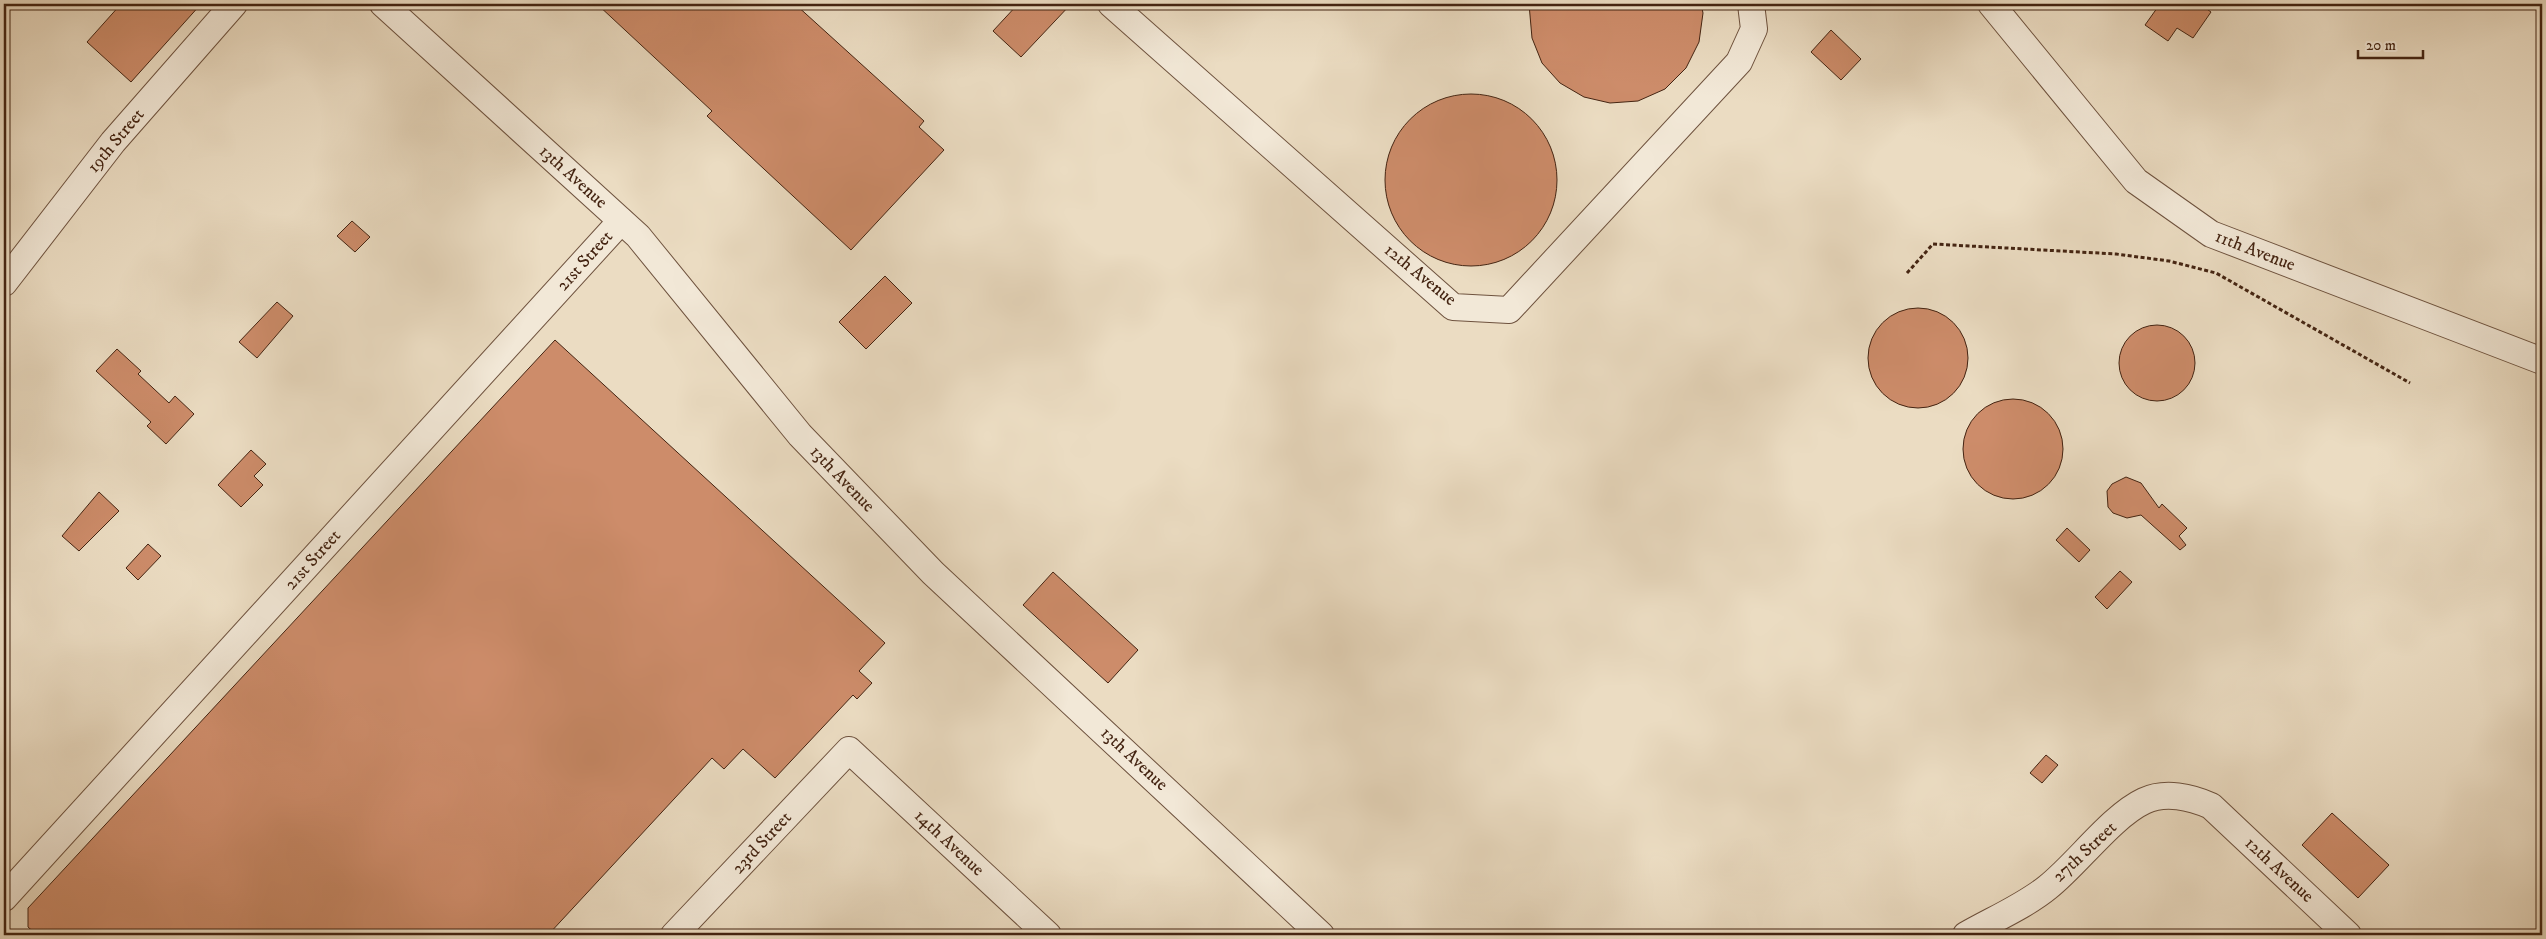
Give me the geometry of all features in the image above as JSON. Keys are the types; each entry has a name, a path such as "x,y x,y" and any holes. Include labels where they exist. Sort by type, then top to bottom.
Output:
{"lane":[{"name":"19th Street","path":"4,283 113,142 234,4"},
{"name":"13th Avenue","path":"383,4 638,236 800,435 933,573 1321,935"},
{"name":"12th Avenue","path":"1112,4 1454,307 1509,310 1739,62 1754,29 1751,4"},
{"name":"11th Avenue","path":"1991,4 2136,181 2211,234 2542,361"},
{"name":"21st Street","path":"4,898 621,221"},
{"name":"23rd Street","path":"684,932 849,750"},
{"name":"14th Avenue","path":"849,750 1048,935"},
{"name":"27th Street","path":"1966,935 2047,888 2126,813 2145,801 2162,797 2192,798 2211,806"},
{"name":"12th Avenue","path":"2211,806 2348,935"}],"path":[{"path":"1907,272 1934,244 2116,254 2170,261 2216,273 2410,383"}],"building":[{"path":"121,4 201,4 131,82 87,42"},
{"path":"597,4 795,4 924,121 919,127 944,150 851,250 707,116 712,111"},
{"path":"1018,4 1071,4 1021,57 993,31"},
{"path":"1529,4 1701,4 1703,13 1699,42 1686,68 1665,89 1638,101 1610,103 1584,97 1560,83 1542,63 1532,38"},
{"path":"2160,4 2200,4 2211,12 2193,38 2177,28 2168,41 2145,25"},
{"path":"1831,30 1861,59 1841,80 1811,52"},
{"path":"1463,94 1479,94 1504,100 1512,104 1526,113 1538,125 1551,147 1557,180 1551,213 1538,235 1526,247 1504,260 1479,266 1463,266 1438,260 1430,256 1416,247 1404,235 1391,213 1385,188 1385,172 1391,147 1395,139 1404,125 1416,113 1438,100"},
{"path":"352,221 370,237 355,252 337,236"},
{"path":"885,276 912,303 866,349 839,322"},
{"path":"277,302 293,316 257,358 239,342"},
{"path":"1918,308 1937,312 1953,323 1964,339 1968,358 1964,377 1953,393 1937,404 1918,408 1899,404 1883,393 1872,377 1868,358 1872,339 1883,323 1899,312"},
{"path":"2157,325 2171,328 2184,336 2192,349 2195,363 2192,377 2184,390 2171,398 2157,401 2143,398 2130,390 2122,377 2119,363 2122,349 2130,336 2143,328"},
{"path":"555,340 885,643 859,671 872,683 857,699 853,695 775,778 743,749 724,769 712,758 548,935 37,935 28,927 28,908"},
{"path":"117,349 141,371 138,374 169,403 175,396 194,414 166,444 147,426 151,422 96,371"},
{"path":"2013,399 2032,403 2048,414 2059,430 2063,449 2059,468 2048,484 2032,495 2013,499 1994,495 1978,484 1967,468 1963,449 1967,430 1978,414 1994,403"},
{"path":"251,450 266,464 254,476 263,485 241,507 218,485"},
{"path":"2126,477 2141,483 2159,508 2162,504 2187,528 2179,536 2186,545 2180,550 2141,515 2127,518 2113,513 2108,507 2107,491 2112,484"},
{"path":"99,492 119,511 79,551 62,536"},
{"path":"2067,528 2090,550 2079,562 2056,540"},
{"path":"148,544 161,556 138,580 126,568"},
{"path":"2120,571 2132,582 2107,609 2095,597"},
{"path":"1053,572 1138,650 1108,683 1023,605"},
{"path":"2046,755 2058,765 2042,783 2030,773"},
{"path":"2332,813 2389,865 2358,898 2302,845"}]}
